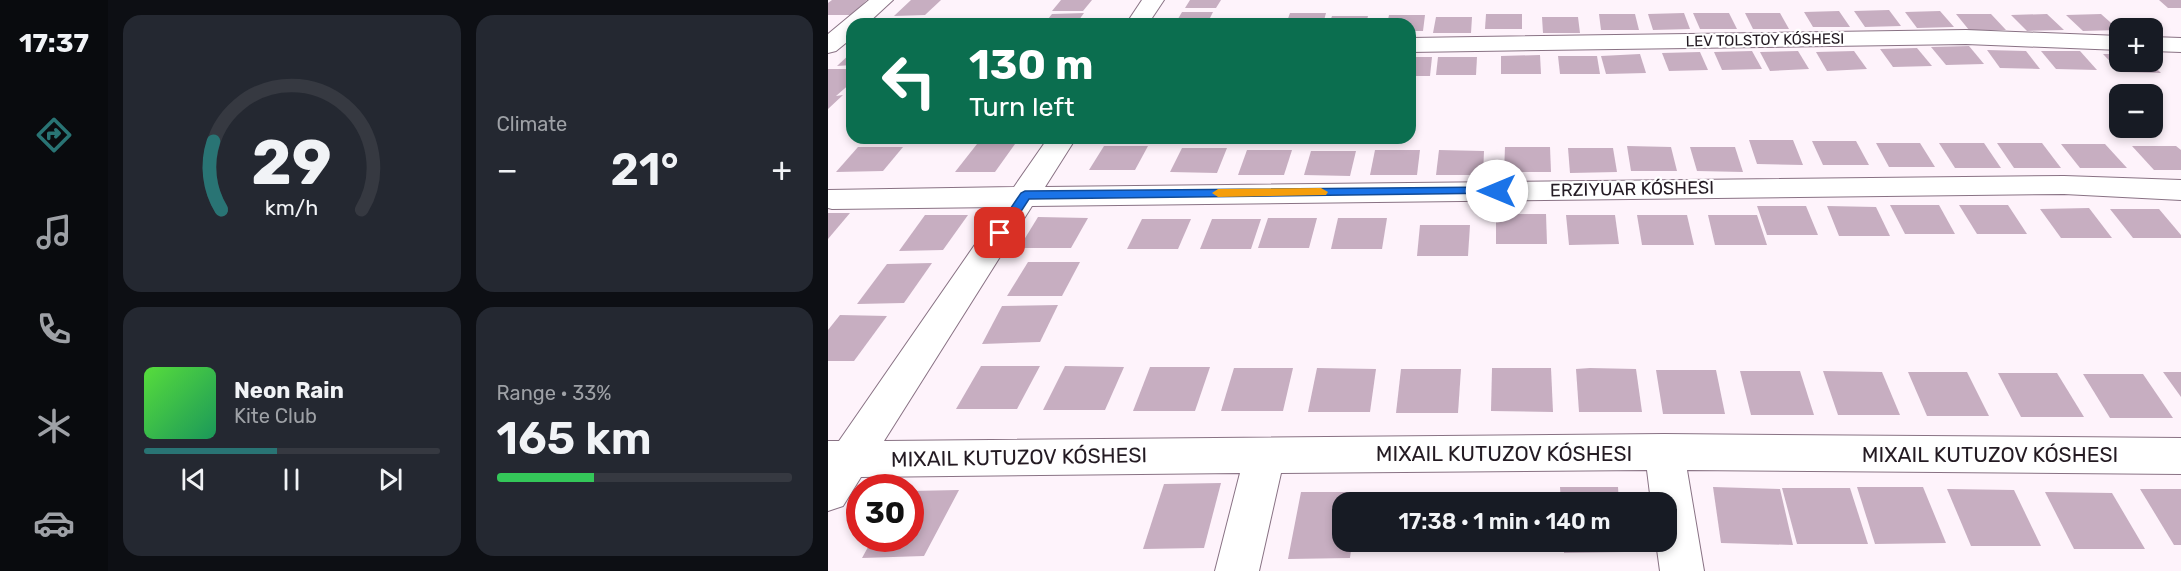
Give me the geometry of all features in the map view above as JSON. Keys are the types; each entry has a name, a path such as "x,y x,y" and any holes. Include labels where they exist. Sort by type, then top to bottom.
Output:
{"street":[{"path":"857,18 882,0"},
{"path":"1141,18 1153,0"},
{"path":"828,46 846,26"},
{"name":"LEV TOLSTOY KÓSHESI","path":"1416,45 1966,37 2109,42"},
{"path":"2163,44 2181,45"},
{"path":"828,492 839,459 1025,195 1058,144"},
{"name":"ERZIYUAR KÓSHESI","path":"832,199 1025,195 2064,185 2181,190"},
{"path":"1664,452 1682,571"},
{"name":"MIXAIL KUTUZOV KÓSHESI","path":"839,459 1664,452 2181,456"},
{"path":"1237,571 1265,454"}],"building":[{"path":"832,0 867,0 851,15 828,15 828,3"},
{"path":"911,0 941,0 925,15 894,16"},
{"path":"1061,0 1092,0 1083,11 1052,11"},
{"path":"1190,0 1221,0 1216,8 1185,8"},
{"path":"2159,0 2181,0 2181,8 2168,8"},
{"path":"1889,10 1901,26 1865,27 1854,11"},
{"path":"1839,11 1850,27 1813,27 1804,12"},
{"path":"1940,11 1954,27 1917,28 1905,12"},
{"path":"1182,12 1213,12 1210,18 1178,18"},
{"path":"1084,13 1080,18 1049,18 1052,14"},
{"path":"1290,13 1326,13 1325,18 1288,18"},
{"path":"1684,13 1690,29 1653,30 1648,14"},
{"path":"1693,13 1729,13 1737,29 1700,29"},
{"path":"1745,13 1780,13 1789,29 1753,29"},
{"path":"1486,14 1522,14 1522,29 1485,29"},
{"path":"1599,14 1635,14 1639,30 1601,30"},
{"path":"1956,14 1991,14 2006,30 1969,30"},
{"path":"2047,14 2064,30 2027,31 2011,15"},
{"path":"2101,14 2109,21 2109,30 2083,31 2066,15"},
{"path":"1389,15 1425,15 1423,31 1416,31 1416,18 1388,18"},
{"path":"1332,16 1368,16 1368,18 1331,18"},
{"path":"1436,17 1472,17 1471,33 1433,33"},
{"path":"1542,17 1578,17 1580,33 1543,33"},
{"path":"1969,46 1984,64 1946,65 1931,47"},
{"path":"1917,48 1932,66 1893,67 1880,49"},
{"path":"1987,50 2026,51 2040,69 2000,68"},
{"path":"1752,51 1762,69 1722,70 1714,52"},
{"path":"1798,51 1809,69 1770,71 1760,52"},
{"path":"1854,51 1867,69 1827,71 1816,52"},
{"path":"2041,51 2080,51 2097,70 2056,69"},
{"path":"1700,52 1708,70 1669,71 1662,53"},
{"path":"1640,54 1646,73 1606,74 1601,56"},
{"path":"1540,55 1541,74 1501,74 1501,56"},
{"path":"1558,56 1597,56 1600,74 1560,74"},
{"path":"1416,57 1432,57 1430,76 1416,76"},
{"path":"1438,57 1477,57 1476,75 1436,75"},
{"path":"846,58 846,65 837,66"},
{"path":"828,69 846,69 846,87 836,96 843,95 828,109"},
{"path":"1749,140 1793,140 1803,165 1757,164"},
{"path":"1812,141 1856,141 1869,165 1823,165"},
{"path":"1876,143 1920,143 1935,167 1889,167"},
{"path":"1939,143 1984,143 2001,168 1955,168"},
{"path":"1997,143 2042,143 2061,168 2014,168"},
{"path":"977,144 1015,144 995,172 955,172"},
{"path":"2061,144 2105,144 2127,168 2080,168"},
{"path":"1104,146 1148,146 1135,170 1089,170"},
{"path":"1627,146 1671,147 1677,171 1631,171"},
{"path":"2132,146 2176,146 2181,150 2181,170 2154,170"},
{"path":"858,147 903,147 883,171 836,172"},
{"path":"1505,147 1550,147 1551,172 1504,172"},
{"path":"1690,147 1735,147 1743,172 1697,171"},
{"path":"1182,148 1227,148 1217,173 1170,172"},
{"path":"1568,148 1613,148 1617,172 1570,173"},
{"path":"1247,150 1292,150 1284,175 1238,175"},
{"path":"1375,150 1420,150 1417,175 1370,175"},
{"path":"1439,150 1484,151 1483,175 1436,175"},
{"path":"1311,151 1356,151 1350,176 1304,175"},
{"path":"1890,205 1939,205 1955,234 1905,234"},
{"path":"1959,205 2008,205 2027,234 1977,234"},
{"path":"1757,206 1806,206 1818,235 1767,235"},
{"path":"1827,206 1876,207 1890,236 1839,236"},
{"path":"2089,208 2112,238 2061,238 2040,209"},
{"path":"2110,209 2159,209 2181,235 2181,238 2133,238"},
{"path":"828,213 850,213 828,239"},
{"path":"1496,214 1546,214 1547,244 1496,244"},
{"path":"925,215 968,215 943,250 899,251"},
{"path":"1566,215 1615,215 1619,244 1569,245"},
{"path":"1637,215 1687,215 1694,245 1642,245"},
{"path":"1708,215 1757,215 1767,245 1715,245"},
{"path":"1038,217 1088,218 1071,248 1019,248"},
{"path":"1268,218 1317,218 1309,248 1258,248"},
{"path":"1338,218 1387,218 1382,249 1331,249"},
{"path":"1142,219 1191,219 1178,249 1127,249"},
{"path":"1212,219 1261,219 1251,249 1200,249"},
{"path":"1420,225 1470,225 1468,256 1417,256"},
{"path":"1028,262 1080,262 1062,296 1007,296"},
{"path":"932,263 904,303 857,304 887,264"},
{"path":"1058,305 1040,342 982,344 1002,306"},
{"path":"840,315 887,316 854,361 828,361 828,330"},
{"path":"981,366 1040,366 1017,409 956,409"},
{"path":"1065,366 1124,367 1105,410 1043,410"},
{"path":"1150,367 1210,367 1195,411 1133,411"},
{"path":"1234,368 1293,368 1283,411 1221,411"},
{"path":"1317,368 1376,369 1370,412 1308,412"},
{"path":"1492,368 1551,368 1553,412 1491,411"},
{"path":"1401,369 1461,369 1458,413 1396,413"},
{"path":"1576,369 1636,369 1642,412 1579,412"},
{"path":"1656,370 1716,370 1725,414 1663,414"},
{"path":"1740,371 1800,371 1814,415 1751,415"},
{"path":"1823,371 1882,372 1900,415 1838,415"},
{"path":"1908,372 1967,372 1989,416 1927,416"},
{"path":"2163,372 2181,372 2181,397"},
{"path":"1998,373 2057,373 2084,417 2021,417"},
{"path":"2083,374 2143,374 2173,418 2110,418"},
{"path":"1221,483 1204,548 1143,549 1164,484"},
{"path":"1560,487 1618,487 1618,492 1560,492"},
{"path":"1713,487 1780,489 1793,545 1721,543"},
{"path":"1857,487 1923,487 1946,543 1875,544"},
{"path":"1782,488 1850,488 1868,544 1797,544"},
{"path":"1947,489 2014,490 2041,546 1971,546"},
{"path":"2140,489 2181,489 2181,545 2174,545"},
{"path":"959,490 924,556 862,558 865,552 924,552 924,491"},
{"path":"1301,492 1332,492 1332,552 1351,552 1350,558 1288,559"},
{"path":"2045,492 2112,493 2145,549 2074,549"},
{"path":"1564,552 1625,552 1564,553"}],"slow traffic":[{"path":"1218,193 1321,192"}],"route":[{"path":"1000,233 1025,195 1497,191"}]}
